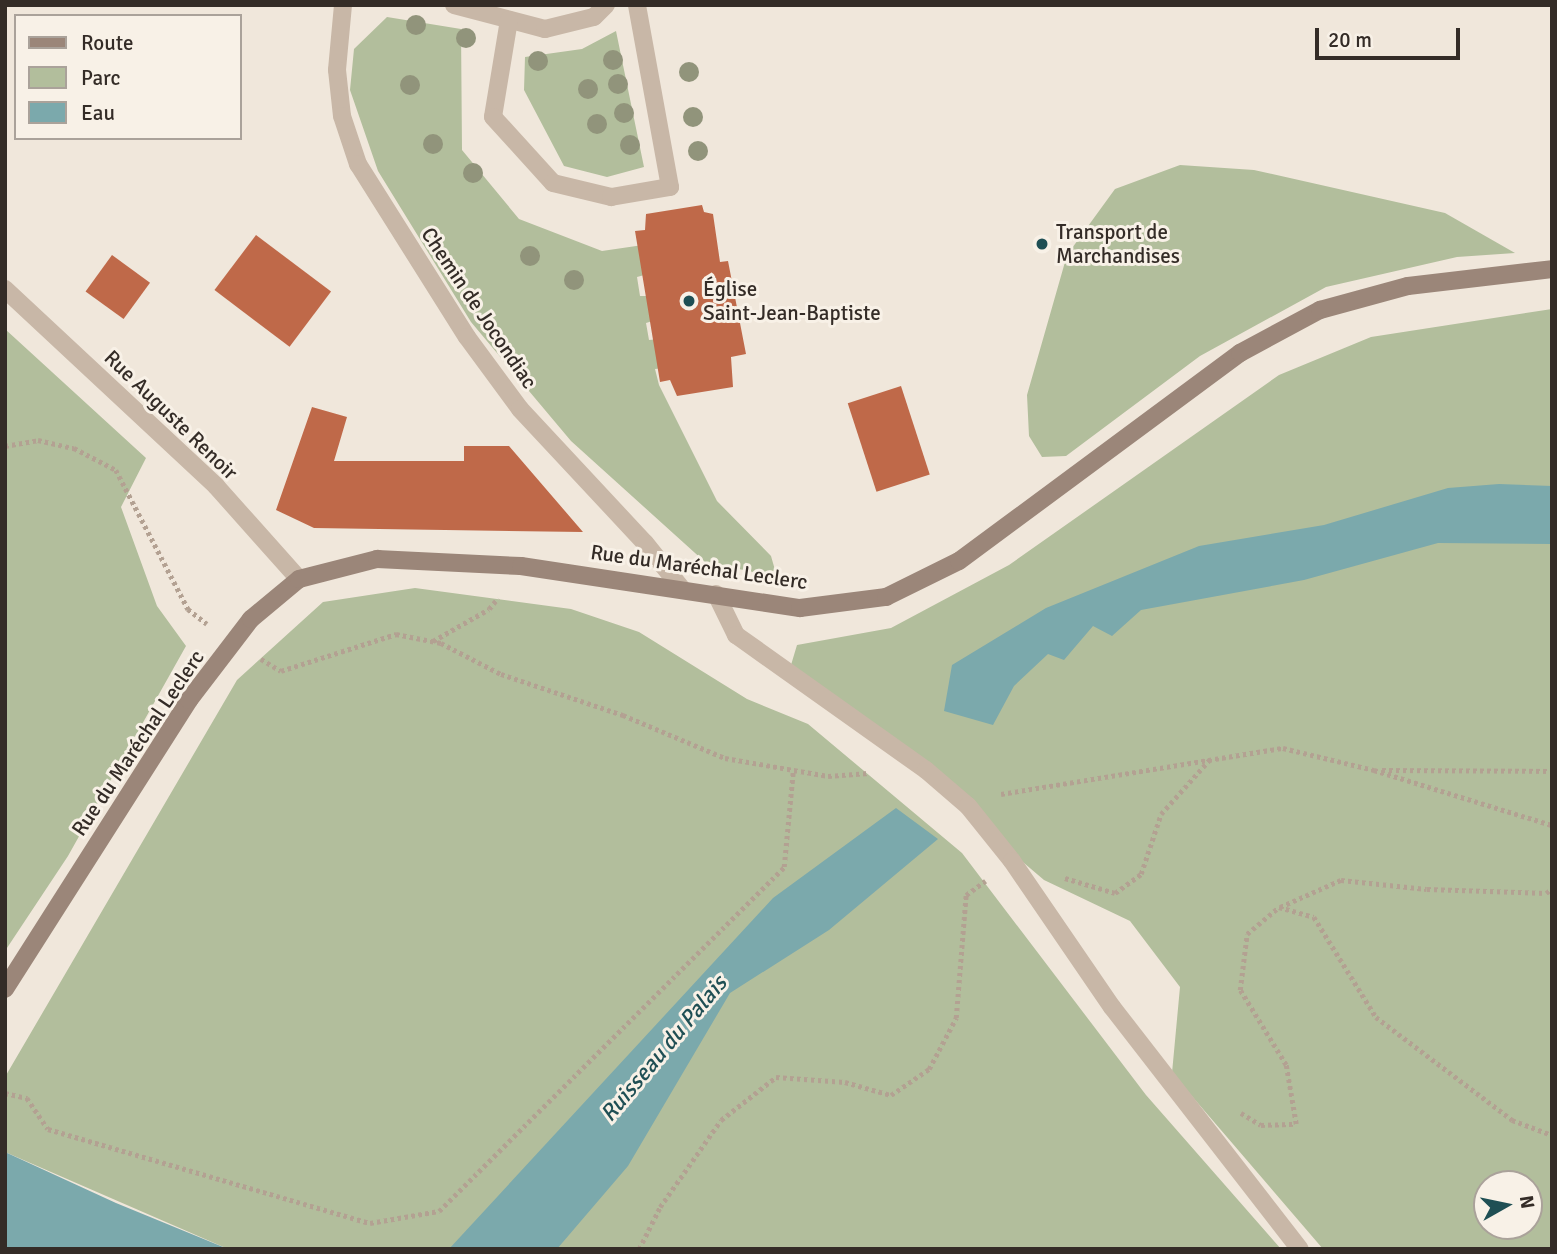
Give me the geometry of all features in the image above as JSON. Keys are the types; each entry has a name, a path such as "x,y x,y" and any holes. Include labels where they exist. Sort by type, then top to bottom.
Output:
{"main road":[{"name":"Rue du Maréchal Leclerc","path":"5,989 189,700 251,619 299,579 339,565 377,559 521,566 800,608 886,597 960,561 1240,353 1320,310 1408,286 1552,269"}],"street":[{"name":"Chemin de Jocondiac","path":"342,5 337,70 342,116 358,164 467,337 520,409 645,543 682,589"},
{"path":"454,5 545,29 594,17 606,5"},
{"path":"509,20 494,117 554,183 611,197 670,187 637,5"},
{"name":"Rue Auguste Renoir","path":"5,289 216,486 299,579"},
{"path":"716,594 736,635 898,750 968,806 1012,861 1112,1007 1300,1249"}],"path":[{"path":"5,446 38,440 74,448 116,470 188,609 233,643 281,671 396,634 433,641 501,674 623,715 725,758 828,776 883,772 898,750"},
{"path":"433,641 489,609 521,566"},
{"path":"968,806 999,794 1212,757 1283,748 1374,770 1552,825"},
{"path":"639,1249 660,1207 721,1119 776,1077 845,1082 891,1095 929,1069 956,1018 966,895 1012,861 1115,893 1141,874 1161,814 1212,757"},
{"path":"1374,770 1552,771"},
{"path":"5,1093 27,1098 48,1129 370,1223 439,1211 784,867 793,771"},
{"path":"1238,1111 1261,1125 1296,1125 1286,1065 1240,990 1247,934 1279,907 1341,880 1427,889 1546,893 1552,889"},
{"path":"1279,907 1314,917 1376,1017 1512,1120 1552,1135"}],"green space":[{"path":"387,17 461,29 462,150 519,219 602,251 643,245 648,274 637,277 640,296 650,296 656,320 646,323 649,340 659,339 664,368 655,369 659,385 717,501 771,556 777,577 705,562 571,441 471,322 378,171 350,90 354,49"},
{"path":"616,31 644,167 607,177 564,166 524,90 525,57 582,49"},
{"path":"1180,165 1254,170 1445,213 1515,253 1457,257 1326,287 1200,356 1066,456 1042,457 1029,436 1027,395 1067,255 1115,189"},
{"path":"1552,309 1552,1249 1323,1249 1172,1073 1180,987 1130,921 1044,880 791,665 797,645 891,628 1009,565 1279,375 1371,337"},
{"path":"5,329 146,458 121,507 157,606 186,646 68,856 5,951"},
{"path":"415,588 571,609 639,632 747,699 808,724 962,853 1146,1095 1281,1249 228,1249 5,1152 5,1077 237,680 323,602"}],"water":[{"path":"1499,484 1552,486 1552,544 1438,543 1304,580 1141,610 1112,636 1093,626 1064,660 1048,654 1014,686 993,725 944,711 952,665 1046,608 1199,546 1324,525 1448,488"},
{"name":"Ruisseau du Palais","path":"896,808 938,839 829,930 730,993 628,1166 557,1249 449,1249 773,898"},
{"path":"5,1152 116,1203 228,1249 5,1249"}],"building":[{"name":"Église Saint-Jean-Baptiste","path":"702,205 704,212 713,214 720,262 728,261 746,354 731,357 733,387 677,396 670,380 660,382 635,231 645,230 646,214"},
{"path":"256,235 331,292 290,347 214,290"},
{"path":"112,255 150,283 124,319 86,291"},
{"path":"901,386 930,474 876,492 848,403"},
{"path":"312,407 347,417 334,461 464,461 464,446 509,446 583,532 314,528 276,510"}],"place":[{"name":"Transport de Marchandises","path":"1042,244"},
{"name":"Église Saint-Jean-Baptiste","path":"689,301"}]}
